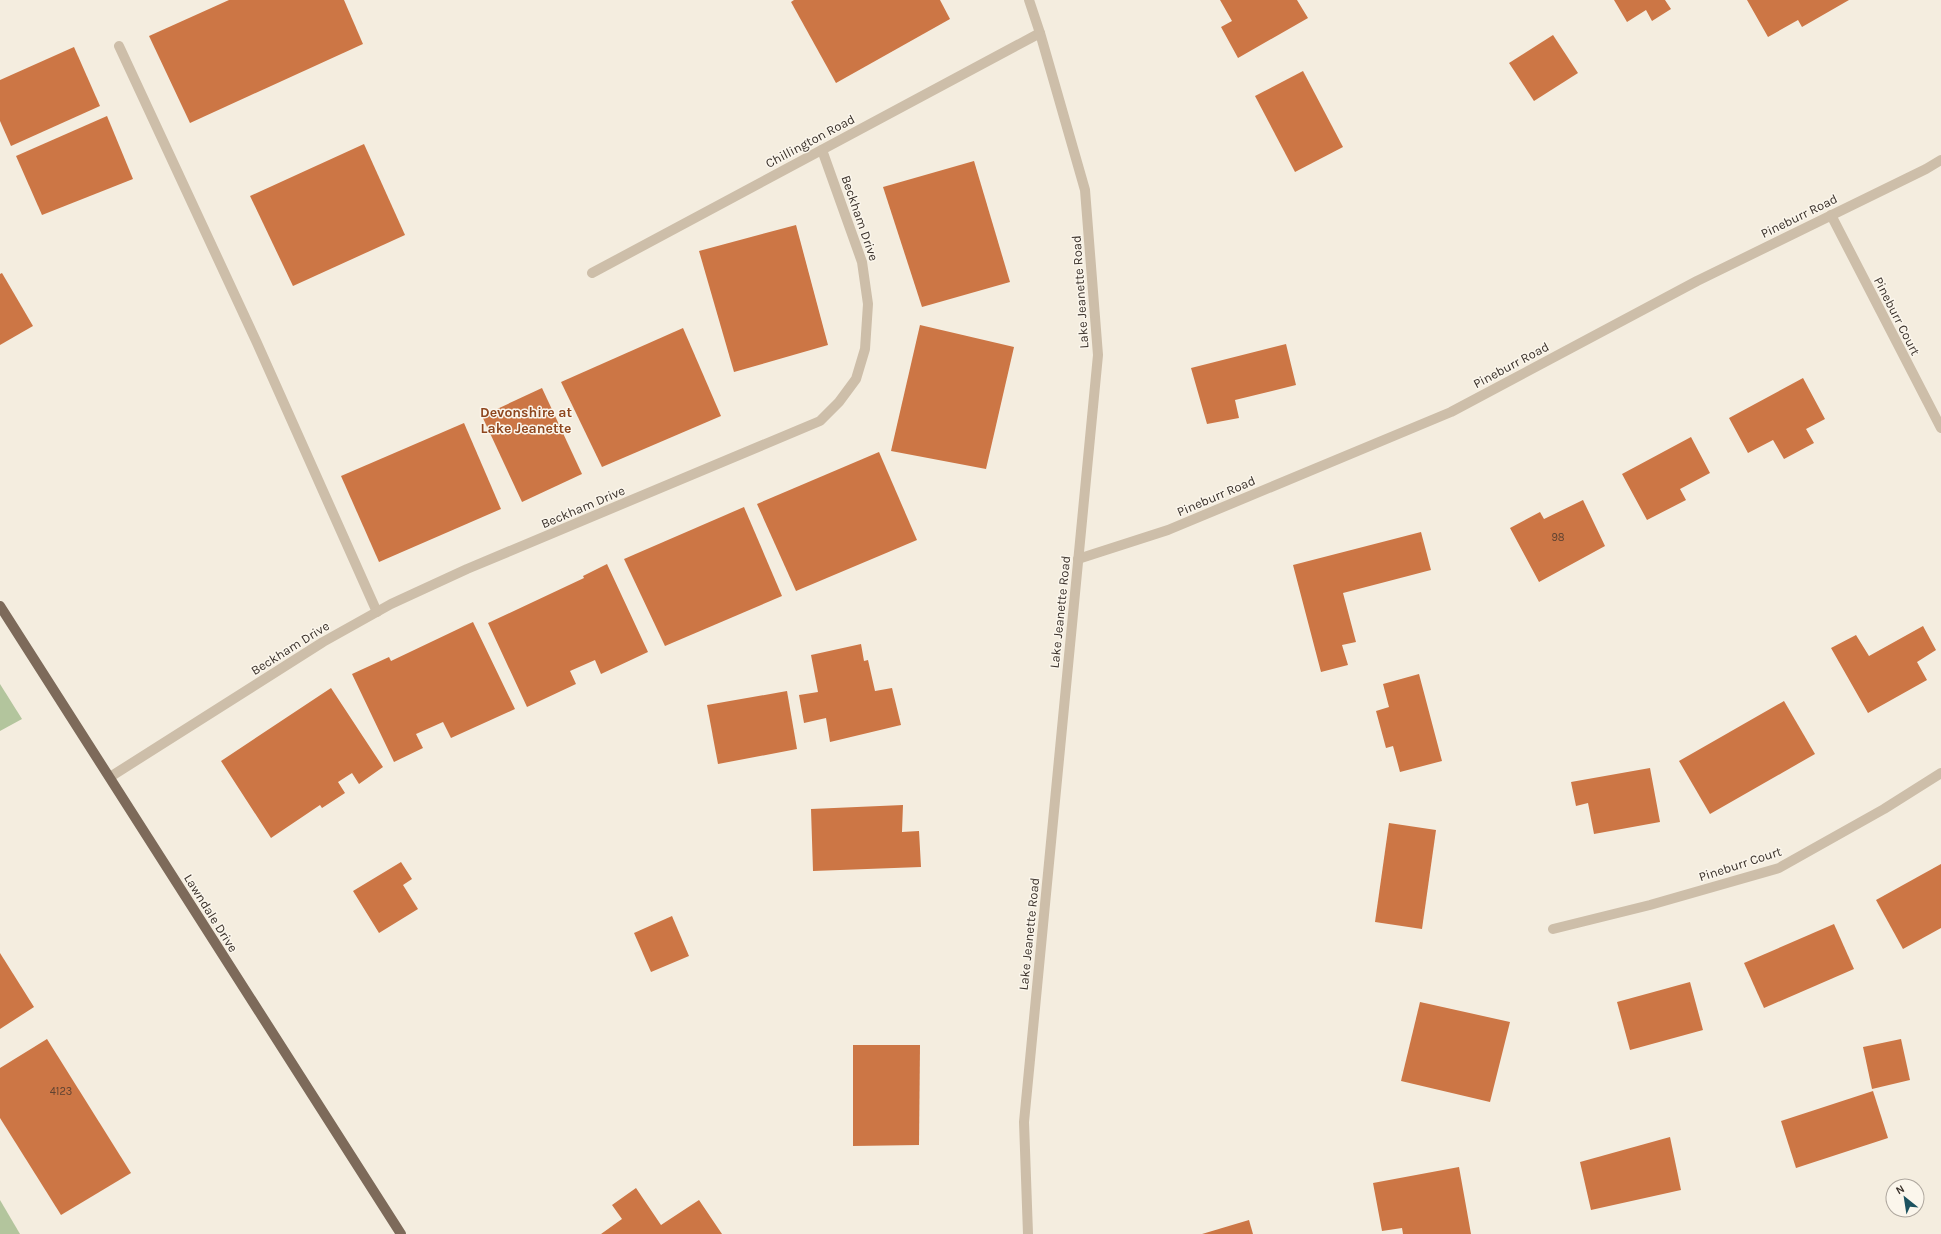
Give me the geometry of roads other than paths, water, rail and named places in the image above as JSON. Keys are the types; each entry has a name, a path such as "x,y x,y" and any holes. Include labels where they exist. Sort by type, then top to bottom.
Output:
{"main road":[{"name":"Lawndale Drive","path":"0,606 401,1234"}],"street":[{"name":"Lake Jeanette Road","path":"1028,1234 1024,1122 1098,355 1085,190 1040,33 1029,0"},
{"name":"Chillington Road","path":"592,273 1040,33"},
{"path":"119,46 257,343 377,612"},
{"name":"Beckham Drive","path":"110,777 323,642 377,612 467,569 791,435 820,421 839,402 856,379 865,348 868,304 862,262 822,150"},
{"name":"Pineburr Road","path":"1078,559 1168,530 1451,412 1697,281 1926,169 1941,160"},
{"name":"Pineburr Court","path":"1831,215 1941,428"},
{"name":"Pineburr Court","path":"1553,929 1650,905 1779,868 1884,809 1941,773"}],"district":[{"name":"Devonshire at Lake Jeanette","path":"526,420"}]}
